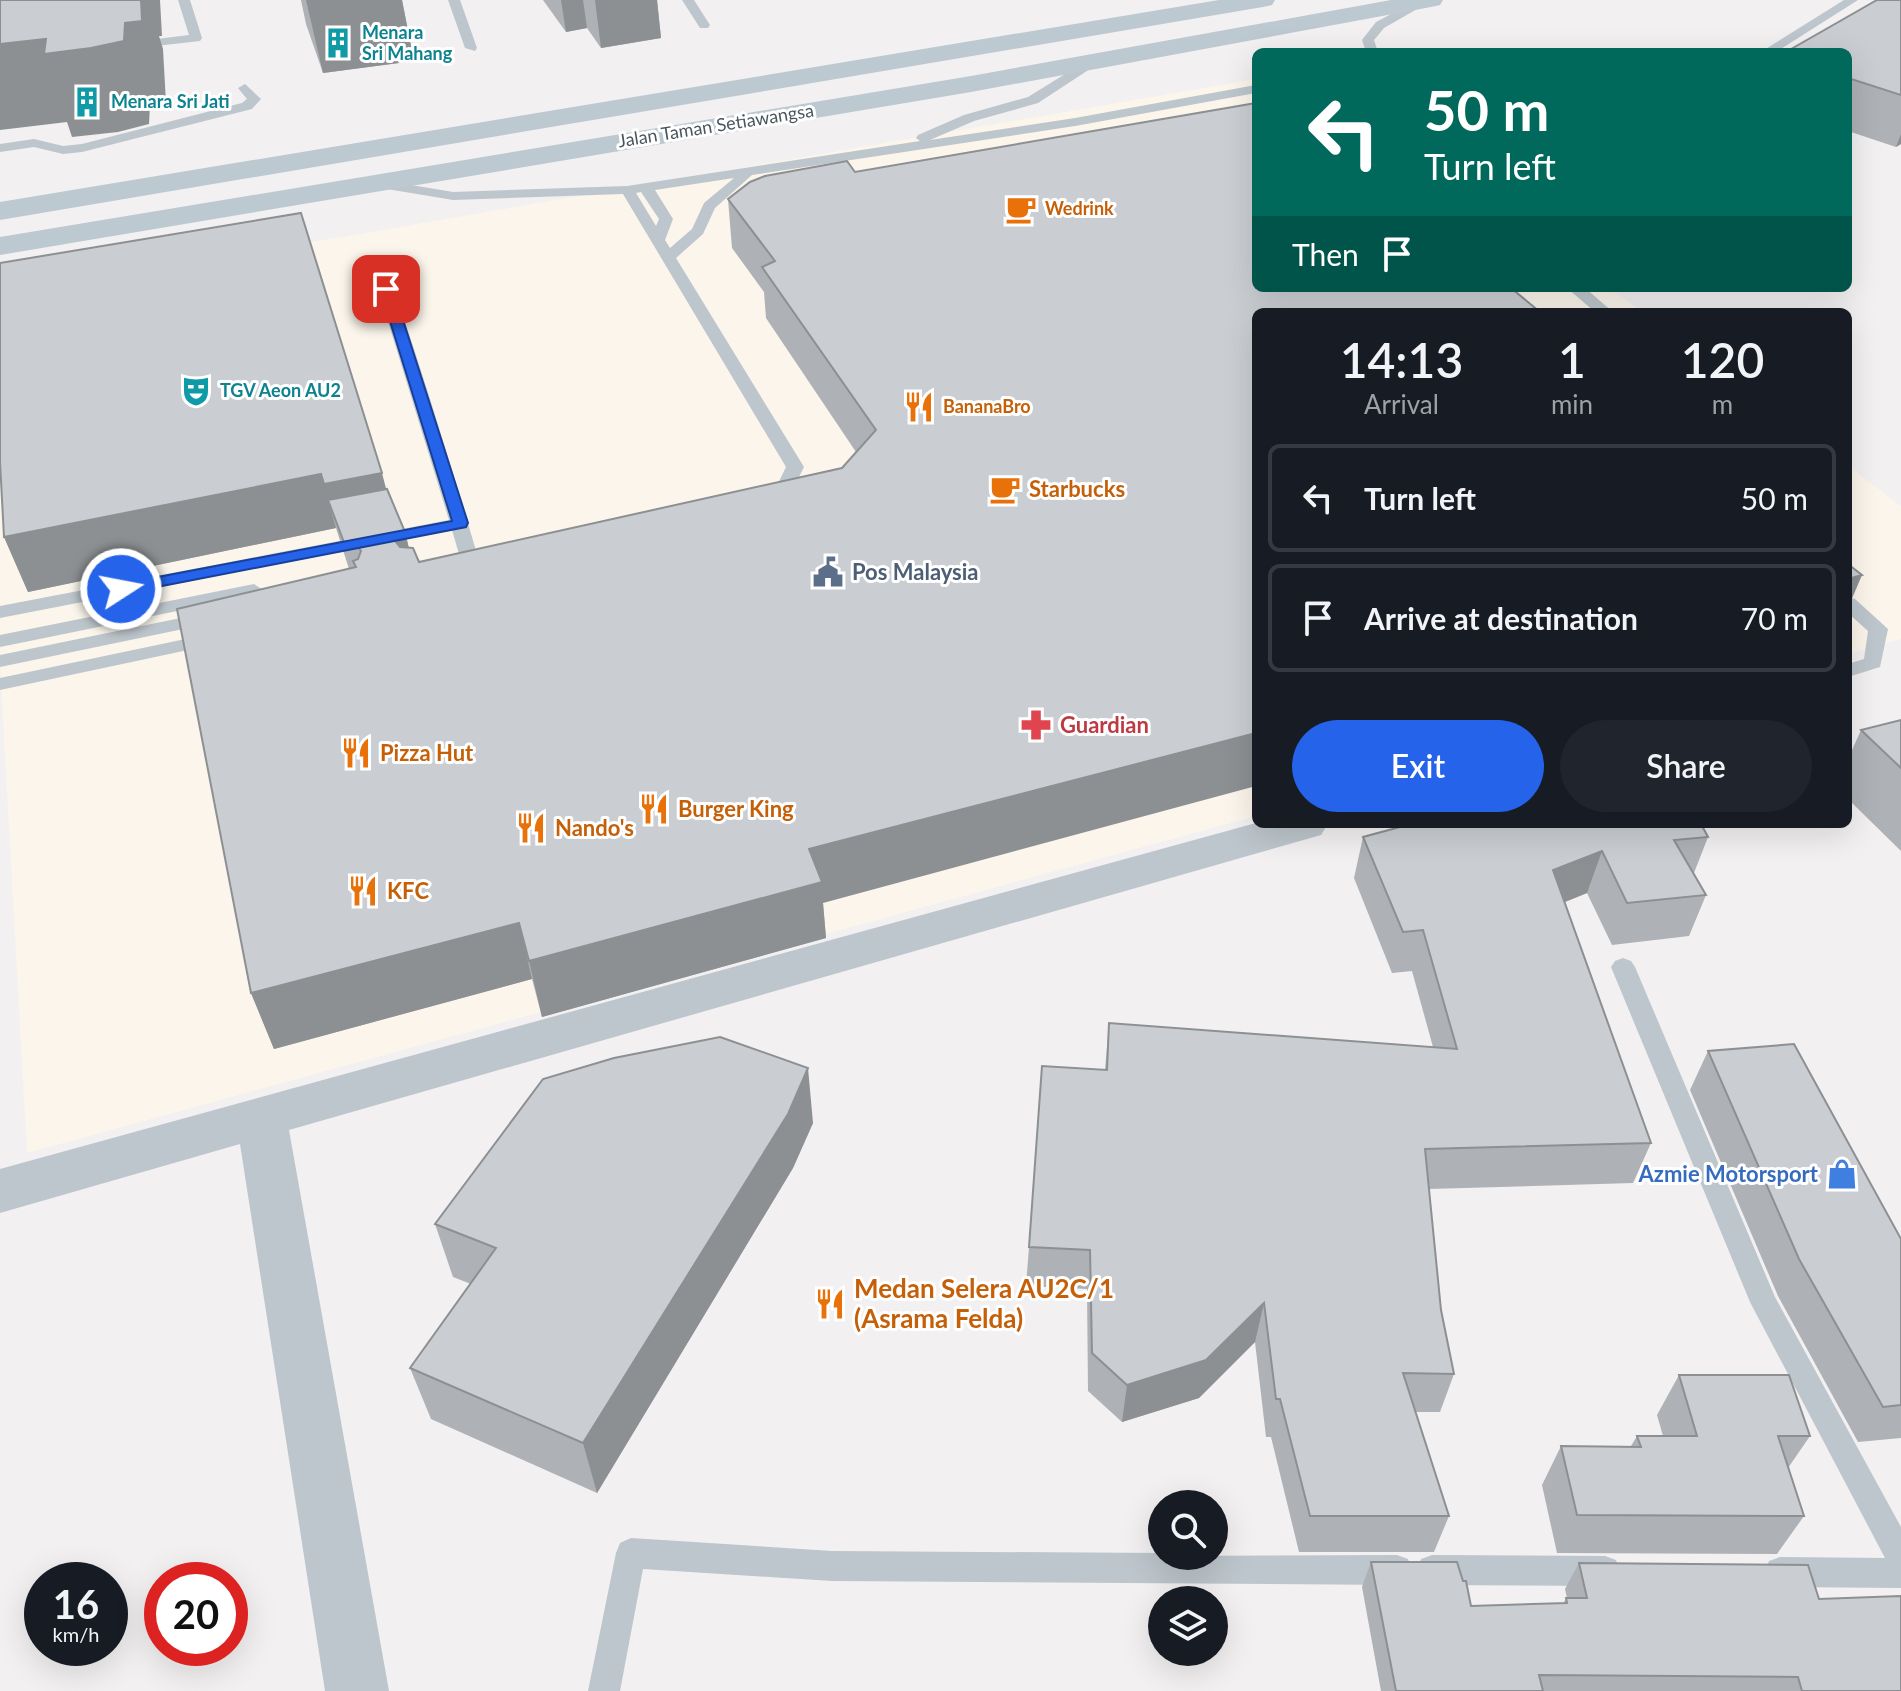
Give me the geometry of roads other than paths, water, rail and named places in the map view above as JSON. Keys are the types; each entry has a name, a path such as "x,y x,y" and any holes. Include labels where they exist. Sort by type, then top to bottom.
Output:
{"main road":[{"name":"Jalan Taman Setiawangsa","path":"0,211 1263,0"},
{"name":"Jalan Taman Setiawangsa","path":"7,246 1091,62 1428,0"}],"street":[{"path":"0,1191 1292,828"},
{"path":"261,1117 357,1691"}],"lane":[{"path":"121,48 196,38 184,0"},
{"path":"454,0 471,48"},
{"path":"688,0 704,25"},
{"path":"1371,48 1368,40 1380,25 1428,0"},
{"path":"1774,48 1852,0"},
{"path":"897,150 969,118 1033,100 1091,62"},
{"path":"0,148 34,143 63,150 82,148 247,106 254,99 245,88"},
{"path":"370,182 453,196 627,190 1075,122 1252,90"},
{"path":"1236,92 1252,102"},
{"path":"1033,100 1075,122"},
{"path":"667,258 715,229 726,207 724,190 749,173"},
{"path":"646,188 666,219 657,242"},
{"path":"627,190 795,467 780,499 760,513"},
{"path":"386,289 478,585"},
{"path":"1580,292 1600,308"},
{"path":"0,612 460,523"},
{"path":"0,641 258,598 0,661"},
{"path":"1852,606 1878,629 1873,663 1852,670"},
{"path":"0,684 240,634"},
{"path":"1623,967 1764,1302 1901,1557"},
{"path":"604,1691 631,1553 832,1566 1630,1571"},
{"path":"1757,1572 1901,1573"}],"place":[{"name":"Menara Sri Mahang","path":"338,43"},
{"name":"Menara Sri Jati","path":"87,102"},
{"name":"Wedrink","path":"1021,209"},
{"name":"TGV Aeon AU2","path":"196,391"},
{"name":"BananaBro","path":"919,407"},
{"name":"Starbucks","path":"1005,489"},
{"name":"Pos Malaysia","path":"828,572"},
{"name":"Guardian","path":"1036,725"},
{"name":"Pizza Hut","path":"356,753"},
{"name":"Burger King","path":"654,809"},
{"name":"Nando's","path":"531,828"},
{"name":"KFC","path":"363,891"},
{"name":"Azmie Motorsport","path":"1842,1174"},
{"name":"Medan Selera AU2C/1 (Asrama Felda)","path":"830,1304"}]}
